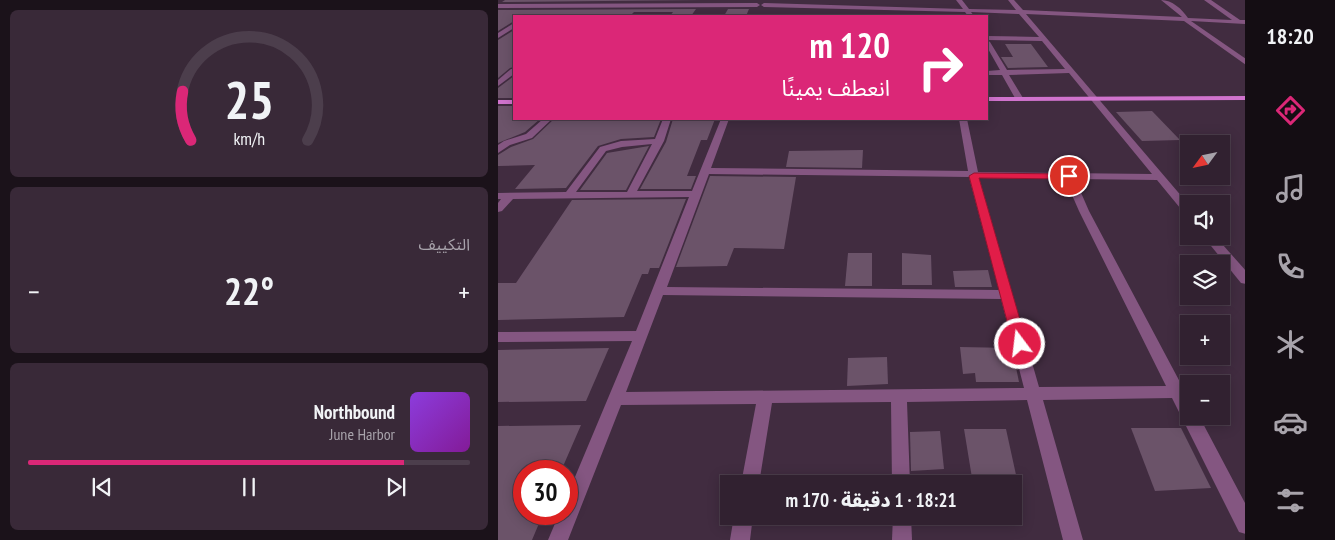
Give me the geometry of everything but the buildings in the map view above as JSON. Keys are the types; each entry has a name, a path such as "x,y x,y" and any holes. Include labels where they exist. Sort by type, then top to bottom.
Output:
{"main road":[{"path":"988,99 1019,98 1098,102 1246,104"},
{"path":"988,104 1246,98"},
{"path":"498,102 513,102"},
{"path":"498,109 513,109"}],"street":[{"path":"535,11 551,0"},
{"path":"590,11 603,0"},
{"path":"643,11 654,0"},
{"path":"909,0 916,15"},
{"path":"959,0 969,14"},
{"path":"1011,0 1180,201"},
{"path":"1164,0 1182,13 1186,19 1212,41 1246,63"},
{"path":"1207,0 1244,23"},
{"path":"498,6 757,5"},
{"path":"764,5 913,8 969,14 1021,12 1244,23"},
{"path":"819,15 821,6"},
{"path":"498,36 501,32 513,26"},
{"path":"988,38 1044,40"},
{"path":"988,44 1019,98"},
{"path":"988,73 1072,71"},
{"path":"498,84 513,72"},
{"path":"498,150 507,143 529,136 547,120"},
{"path":"630,195 659,141 667,120"},
{"path":"558,540 641,336 725,120"},
{"path":"963,120 974,176 1073,540"},
{"path":"569,195 604,149 621,144 659,141"},
{"path":"705,171 1160,177"},
{"path":"1069,176 1084,211 1246,525"},
{"path":"498,196 696,194"},
{"path":"498,209 510,196"},
{"path":"1217,245 1246,280"},
{"path":"658,291 1007,295"},
{"path":"498,337 641,336"},
{"path":"615,399 1176,392"},
{"path":"898,394 901,475"},
{"path":"752,475 765,396"},
{"path":"740,540 742,525"},
{"path":"902,525 902,540"}],"route":[{"path":"1020,344 974,176 1069,176"}]}
